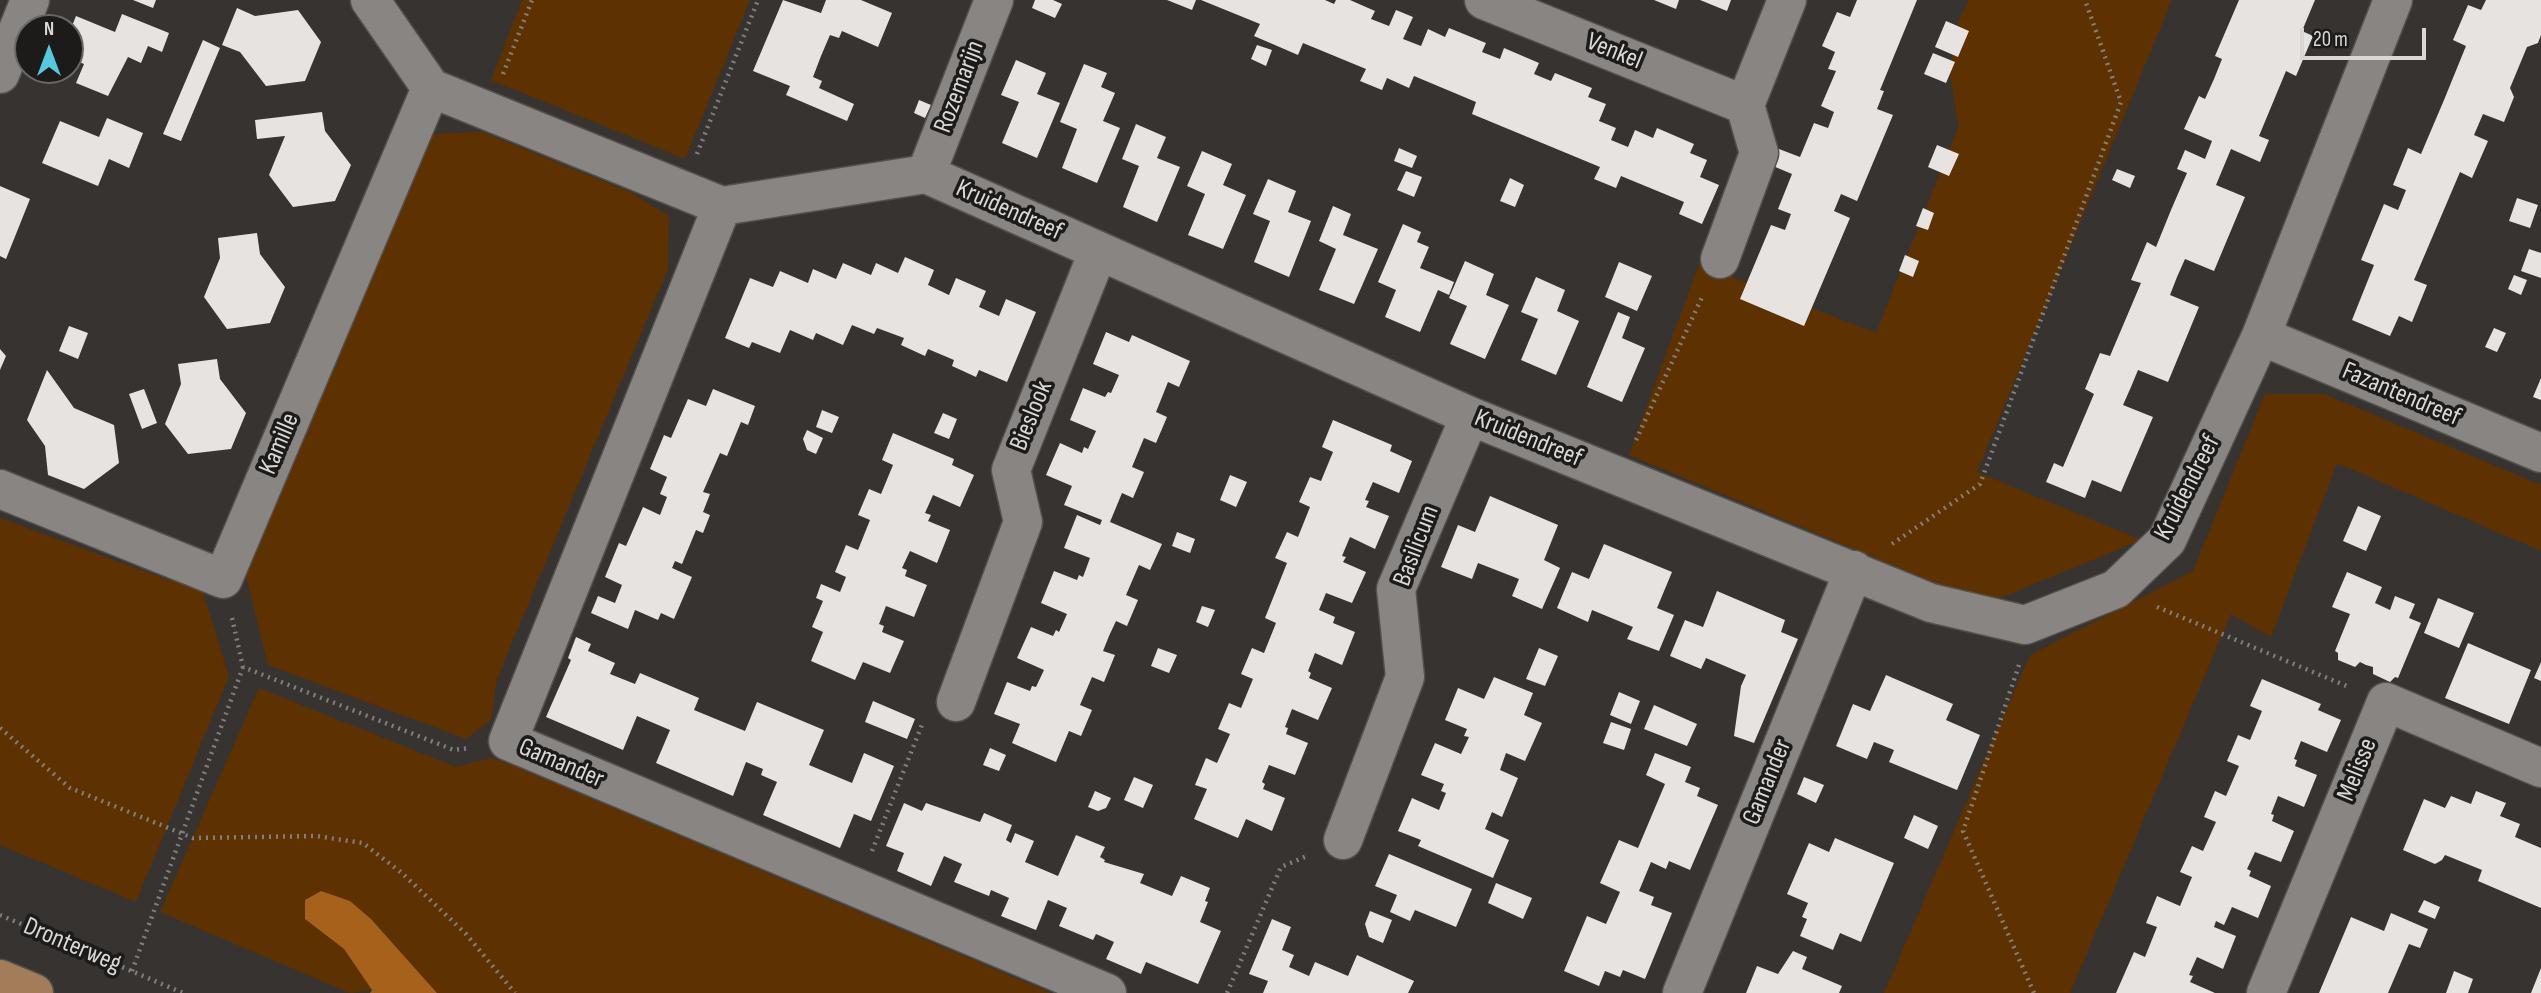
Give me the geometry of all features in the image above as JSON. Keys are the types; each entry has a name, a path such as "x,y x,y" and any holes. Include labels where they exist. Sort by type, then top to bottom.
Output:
{"main road":[{"path":"0,979 34,993"}],"street":[{"path":"0,74 30,0"},
{"path":"370,0 431,88 722,206"},
{"name":"Rozemarijn","path":"926,174 994,0"},
{"name":"Venkel","path":"1484,0 1745,104"},
{"path":"1720,259 1759,153 1745,104 1787,0"},
{"name":"Kruidendreef","path":"722,206 926,174 1470,416 1931,603 2025,625 2116,589 2167,540 2261,336 2392,0"},
{"name":"Kamille","path":"223,579 431,88"},
{"name":"Gamander","path":"722,206 508,741 1107,993"},
{"name":"Bieslook","path":"956,702 1023,522 1011,470 1098,252"},
{"name":"Fazantendreef","path":"2261,336 2541,453"},
{"name":"Basilicum","path":"1343,840 1405,677 1396,589 1470,416"},
{"path":"0,489 223,579"},
{"name":"Gamander","path":"1682,993 1854,570"},
{"path":"2386,702 2541,768"},
{"name":"Melisse","path":"2266,993 2386,702"}],"path":[{"path":"490,111 532,0"},
{"path":"682,190 758,0"},
{"path":"1854,570 1980,484 2121,102 2085,0"},
{"path":"1619,476 1720,259"},
{"path":"132,971 243,667 223,579"},
{"path":"2116,589 2386,702"},
{"path":"2025,625 2018,674 1963,831 2034,993"},
{"path":"243,667 454,750 508,741"},
{"path":"858,888 923,722 956,702"},
{"path":"0,728 70,788 192,838 316,836 363,843 403,874 466,934 515,993"},
{"path":"1227,993 1280,867 1343,840"},
{"name":"Dronterweg","path":"0,915 183,993"}],"shaded area":[{"path":"522,0 750,0 685,159 491,80"},
{"path":"1969,0 2172,0 1977,472 2141,540 1986,604 1629,455 1699,264 1876,333 1959,126 1949,70 1959,19"},
{"path":"482,132 630,192 669,216 668,269 497,679 491,720 466,739 268,665 245,572 426,134"},
{"path":"2265,394 2324,394 2541,485 2541,551 2337,463 2271,637 2231,614 2070,993 1884,993 2030,655 2193,571"},
{"path":"0,518 171,581 198,577 229,676 136,902 0,845"},
{"path":"259,688 456,767 490,758 512,765 1051,993 437,993 371,919 306,919 344,949 372,990 350,993 160,912"},
{"path":"321,891 350,901 371,919 437,993 370,993 372,990 344,949 305,919 305,900"}],"building":[{"path":"133,0 156,0 153,8"},
{"path":"783,0 821,13 826,0 861,0 892,13 878,47 842,31 839,38 830,35 821,56 813,77 822,81 819,88 854,104 847,121 786,95 790,86 753,71"},
{"path":"1035,0 1053,0 1062,4 1055,18 1032,8"},
{"path":"1167,0 1196,0 1192,10"},
{"path":"1201,0 1325,0 1334,4 1336,0 1350,0 1375,11 1371,19 1389,26 1396,10 1413,17 1403,39 1421,46 1428,29 1445,37 1449,28 1486,43 1482,52 1500,59 1504,48 1539,63 1534,74 1551,81 1555,73 1592,88 1588,97 1606,104 1599,121 1616,128 1611,140 1628,147 1635,130 1653,138 1657,128 1694,144 1690,153 1707,160 1700,177 1719,185 1702,224 1679,214 1684,202 1621,176 1616,188 1594,179 1600,167 1472,114 1476,102 1414,76 1409,88 1387,78 1382,90 1360,81 1366,69 1303,43 1298,55 1254,36 1260,24"},
{"path":"1654,0 1679,0 1676,9"},
{"path":"1700,0 1731,0 1727,11"},
{"path":"1857,0 1917,0 1880,90 1884,91 1877,109 1893,115 1857,201 1841,194 1834,211 1850,218 1804,326 1740,299 1771,225 1785,230 1791,214 1778,209 1792,174 1773,166 1779,149 1800,157 1814,123 1828,128 1834,112 1821,106 1836,71 1828,69 1835,52 1822,46 1837,12 1850,17"},
{"path":"2239,0 2315,0 2302,31 2313,36 2296,76 2286,71 2259,136 2269,140 2260,162 2231,149 2216,185 2245,197 2214,271 2185,259 2177,277 2170,295 2199,307 2168,382 2138,370 2123,405 2153,417 2121,492 2092,480 2085,498 2046,482 2054,463 2063,467 2094,394 2085,389 2100,353 2110,356 2141,283 2131,280 2147,242 2156,247 2187,173 2177,169 2185,150 2205,159 2212,141 2184,129 2199,96 2205,99 2214,79 2222,59 2215,56"},
{"path":"2486,0 2541,0 2541,35 2538,43 2527,47 2510,88 2514,97 2504,122 2483,114 2474,135 2488,141 2472,178 2460,172 2414,280 2427,285 2412,322 2399,316 2390,336 2352,320 2374,265 2361,260 2384,204 2398,210 2406,190 2393,185 2408,148 2421,154 2444,100 2466,46 2453,40 2468,5 2481,10"},
{"path":"237,8 255,16 298,10 321,42 305,81 266,86 240,52 222,45"},
{"path":"122,14 169,33 162,52 148,46 141,63 128,57 108,96 78,84 84,84 84,19 115,32"},
{"path":"1946,21 1969,31 1958,57 1935,47"},
{"path":"203,40 220,48 181,141 163,134"},
{"path":"1257,45 1272,50 1266,66 1251,59"},
{"path":"1933,53 1955,62 1946,83 1924,74"},
{"path":"1016,60 1046,73 1037,94 1060,103 1037,158 1002,143 1019,102 1001,95"},
{"path":"1084,64 1107,73 1101,87 1115,93 1103,121 1120,128 1097,183 1062,168 1077,129 1060,122"},
{"path":"919,100 931,105 925,118 914,113"},
{"path":"322,112 325,131 351,165 335,201 293,207 269,175 285,136 257,139 255,120"},
{"path":"107,118 143,133 129,168 109,159 98,186 42,163 60,121 99,137"},
{"path":"1136,124 1166,137 1157,158 1180,167 1157,222 1123,207 1139,166 1122,159"},
{"path":"1937,145 1959,154 1949,176 1928,167"},
{"path":"1399,148 1417,156 1412,168 1394,161"},
{"path":"1202,151 1232,164 1223,185 1246,195 1223,249 1188,235 1205,194 1187,186"},
{"path":"2117,169 2135,176 2130,188 2112,180"},
{"path":"1406,171 1422,177 1414,197 1397,190"},
{"path":"1510,178 1524,185 1515,207 1500,201"},
{"path":"1268,179 1296,191 1288,212 1311,221 1289,277 1254,262 1270,221 1253,214"},
{"path":"0,186 30,199 6,259 0,256"},
{"path":"2517,198 2538,205 2530,228 2509,221"},
{"path":"1333,206 1351,214 1343,235 1378,249 1354,304 1319,290 1336,249 1319,241"},
{"path":"1923,208 1934,213 1928,230 1916,226"},
{"path":"1403,224 1421,232 1417,242 1429,247 1420,268 1454,282 1449,295 1438,290 1420,332 1385,317 1396,290 1378,282"},
{"path":"257,233 260,254 285,287 270,323 227,329 204,297 220,258 218,238"},
{"path":"2529,249 2541,253 2541,278 2521,271"},
{"path":"1905,255 1919,261 1913,277 1899,271"},
{"path":"905,257 934,270 928,285 949,295 956,278 986,291 979,307 999,316 1006,299 1036,312 1007,382 979,370 976,377 952,366 954,360 928,349 925,356 901,345 904,338 877,328 874,334 852,325 843,345 816,333 813,340 790,330 780,353 752,342 749,348 725,338 750,278 773,287 780,271 808,283 813,269 836,279 843,263 871,275 876,263 898,273"},
{"path":"1465,261 1494,274 1486,295 1509,305 1485,359 1450,344 1467,306 1449,298"},
{"path":"1619,262 1652,276 1637,311 1605,297"},
{"path":"2514,275 2527,280 2521,295 2508,289"},
{"path":"1536,277 1565,290 1557,311 1579,321 1556,375 1521,360 1538,319 1521,312"},
{"path":"1618,312 1630,317 1622,338 1645,348 1622,402 1587,387"},
{"path":"69,326 88,333 78,359 59,351"},
{"path":"2494,328 2506,333 2497,352 2485,347"},
{"path":"1106,332 1129,342 1132,335 1190,361 1179,387 1168,382 1156,412 1167,417 1156,443 1144,438 1132,467 1144,472 1133,498 1122,493 1110,522 1162,544 1150,570 1139,565 1126,595 1138,600 1127,626 1116,621 1103,651 1115,655 1104,682 1092,677 1080,705 1092,710 1081,736 1069,731 1056,762 1012,743 1020,724 994,714 1007,682 1030,691 1032,686 1036,687 1044,670 1017,658 1031,627 1053,636 1056,630 1059,632 1067,614 1041,603 1054,571 1077,580 1079,575 1083,577 1090,558 1064,548 1077,515 1100,525 1102,520 1064,505 1072,486 1046,475 1060,443 1082,453 1084,447 1088,449 1096,431 1070,420 1083,388 1105,397 1108,392 1111,393 1119,375 1093,364"},
{"path":"0,349 6,356 0,370"},
{"path":"217,359 220,379 246,413 231,449 188,454 165,424 181,384 178,364"},
{"path":"47,370 74,408 114,425 119,463 84,489 48,475 45,446 27,420"},
{"path":"2541,378 2541,400 2533,397"},
{"path":"144,389 157,423 142,429 129,394"},
{"path":"713,389 755,406 748,425 741,422 727,456 720,453 703,492 710,494 703,512 710,515 703,533 696,530 682,564 675,561 672,568 692,577 674,619 661,613 658,620 635,610 628,629 591,613 598,596 615,603 622,585 605,577 619,543 626,546 643,507 660,515 667,497 660,494 667,477 650,469 664,435 671,438 688,399 706,406"},
{"path":"822,410 839,417 832,433 816,427"},
{"path":"943,413 957,419 949,439 934,433"},
{"path":"1333,420 1392,445 1390,451 1412,461 1399,493 1373,482 1365,500 1369,501 1366,507 1389,516 1375,549 1350,537 1342,556 1346,557 1343,562 1366,572 1352,603 1326,593 1319,610 1335,617 1333,623 1355,632 1342,665 1315,653 1308,671 1311,673 1309,678 1332,688 1318,720 1292,709 1285,727 1288,728 1286,734 1308,743 1295,775 1269,765 1262,782 1265,784 1263,789 1285,798 1272,831 1246,819 1238,838 1194,819 1207,789 1195,785 1206,758 1217,763 1230,734 1218,729 1229,703 1241,708 1253,679 1241,674 1252,648 1264,653 1276,623 1265,618 1287,563 1275,558 1287,532 1298,537 1310,507 1299,502 1310,477 1321,481 1333,452 1322,447"},
{"path":"807,430 823,438 816,454 807,450 803,439"},
{"path":"893,433 954,459 952,465 974,475 960,507 933,495 925,513 931,515 928,521 950,530 937,563 910,551 902,568 907,570 905,576 927,585 914,617 886,606 879,624 884,626 882,632 904,641 890,673 863,662 855,680 811,661 823,632 812,627 823,601 816,598 821,584 840,592 846,577 835,572 846,545 858,550 870,520 858,515 869,489 881,494 893,465 882,460"},
{"path":"1230,475 1247,482 1236,507 1220,500"},
{"path":"1490,496 1558,525 1544,560 1560,568 1542,609 1512,596 1519,579 1478,563 1472,579 1441,567 1458,525 1475,532"},
{"path":"2358,506 2381,516 2366,551 2343,541"},
{"path":"1177,532 1195,539 1190,553 1172,546"},
{"path":"1604,544 1672,572 1657,608 1674,615 1659,651 1627,639 1633,627 1592,610 1588,622 1557,608 1572,572 1589,579"},
{"path":"2347,572 2382,587 2375,603 2390,610 2395,596 2415,604 2409,618 2421,623 2398,678 2395,677 2390,682 2373,674 2373,667 2360,662 2355,667 2338,660 2338,653 2335,651 2350,614 2332,607"},
{"path":"1717,591 1785,620 1781,632 1798,639 1754,743 1734,736 1741,686 1746,675 1706,658 1701,669 1670,656 1685,620 1703,627"},
{"path":"2438,598 2474,613 2459,648 2424,633"},
{"path":"1202,606 1215,610 1208,627 1196,622"},
{"path":"576,637 591,644 588,651 615,663 610,674 635,684 640,673 699,698 694,710 745,731 757,702 824,730 809,765 852,783 864,753 894,766 871,821 854,814 840,848 763,815 777,782 761,775 763,769 746,762 733,796 656,763 670,730 637,716 623,750 546,717 571,660 568,658"},
{"path":"2468,643 2531,670 2509,724 2445,698"},
{"path":"1158,648 1177,655 1169,673 1151,666"},
{"path":"1539,648 1558,656 1545,686 1526,679"},
{"path":"2541,662 2541,681 2534,678"},
{"path":"1886,675 1953,704 1946,720 1980,735 1957,790 1889,762 1894,750 1874,742 1867,759 1836,746 1853,704 1870,711"},
{"path":"1494,677 1533,693 1524,715 1542,723 1525,761 1506,753 1500,770 1518,778 1502,817 1492,812 1485,829 1509,840 1493,878 1418,846 1421,840 1398,831 1412,798 1439,810 1446,793 1441,791 1444,784 1421,775 1435,743 1461,754 1469,737 1464,736 1467,729 1445,720 1458,688 1484,699"},
{"path":"2262,679 2321,704 2318,710 2341,720 2327,752 2301,741 2294,759 2297,760 2295,766 2317,775 2304,807 2278,796 2271,814 2274,815 2272,821 2294,831 2281,862 2255,852 2247,869 2251,871 2249,876 2271,886 2258,918 2232,907 2224,925 2216,921 2214,927 2236,936 2223,969 2197,957 2189,975 2193,976 2190,982 2215,993 2116,993 2134,952 2145,957 2157,927 2146,923 2157,896 2180,906 2192,877 2180,872 2192,846 2203,851 2216,822 2204,817 2215,791 2226,796 2239,766 2227,761 2238,735 2250,740 2262,711 2250,706"},
{"path":"1619,692 1640,701 1631,724 1610,715"},
{"path":"873,701 915,719 907,739 865,722"},
{"path":"1654,705 1697,724 1687,746 1644,729"},
{"path":"1611,722 1631,729 1624,750 1603,743"},
{"path":"990,748 1006,755 999,771 983,765"},
{"path":"1655,753 1691,767 1685,782 1700,788 1697,796 1718,805 1690,870 1669,861 1666,869 1651,862 1639,891 1654,897 1651,905 1672,913 1645,979 1623,970 1620,977 1605,971 1599,986 1564,971 1587,916 1606,924 1620,892 1600,883 1619,840 1638,848 1665,784 1646,775"},
{"path":"1134,777 1153,785 1143,808 1124,800"},
{"path":"1804,777 1824,785 1816,803 1797,794"},
{"path":"1095,791 1111,798 1106,808 1098,811 1088,807"},
{"path":"2476,791 2506,803 2500,816 2520,824 2515,837 2541,848 2541,908 2478,881 2482,870 2445,855 2435,864 2403,850 2424,799 2445,808 2451,796 2471,804"},
{"path":"904,803 922,811 926,803 980,822 984,813 1012,825 1006,840 1011,843 1015,833 1034,841 1025,862 1058,876 1076,835 1105,847 1100,857 1104,862 1144,874 1140,883 1172,896 1181,876 1210,888 1200,922 1221,931 1198,984 1146,962 1141,974 1106,959 1114,942 1096,934 1093,940 1059,926 1067,908 1048,900 1036,930 1001,916 1009,898 991,890 989,896 954,882 962,864 944,856 931,886 897,871 904,853 886,846"},
{"path":"1914,815 1938,826 1928,849 1904,838"},
{"path":"1835,838 1894,863 1861,942 1840,933 1833,950 1800,936 1807,919 1802,917 1808,903 1787,894 1809,843 1829,852"},
{"path":"1389,854 1472,889 1456,927 1415,910 1410,921 1390,912 1397,895 1375,886"},
{"path":"1496,883 1532,898 1523,919 1488,903"},
{"path":"2424,900 2440,907 2435,919 2418,912"},
{"path":"1370,911 1392,920 1383,943 1369,937 1365,924"},
{"path":"2391,913 2428,929 2420,948 2409,944 2388,993 2319,993 2351,917 2384,931"},
{"path":"1272,919 1291,927 1282,950 1294,955 1289,967 1309,976 1315,962 1348,976 1357,955 1414,981 1408,993 1263,993 1268,981 1249,974"},
{"path":"1793,951 1807,957 1802,969 1842,986 1839,993 1746,993 1757,966 1778,974"},
{"path":"2541,968 2541,993 2531,993"},
{"path":"2454,971 2473,979 2468,993 2446,993"}]}
